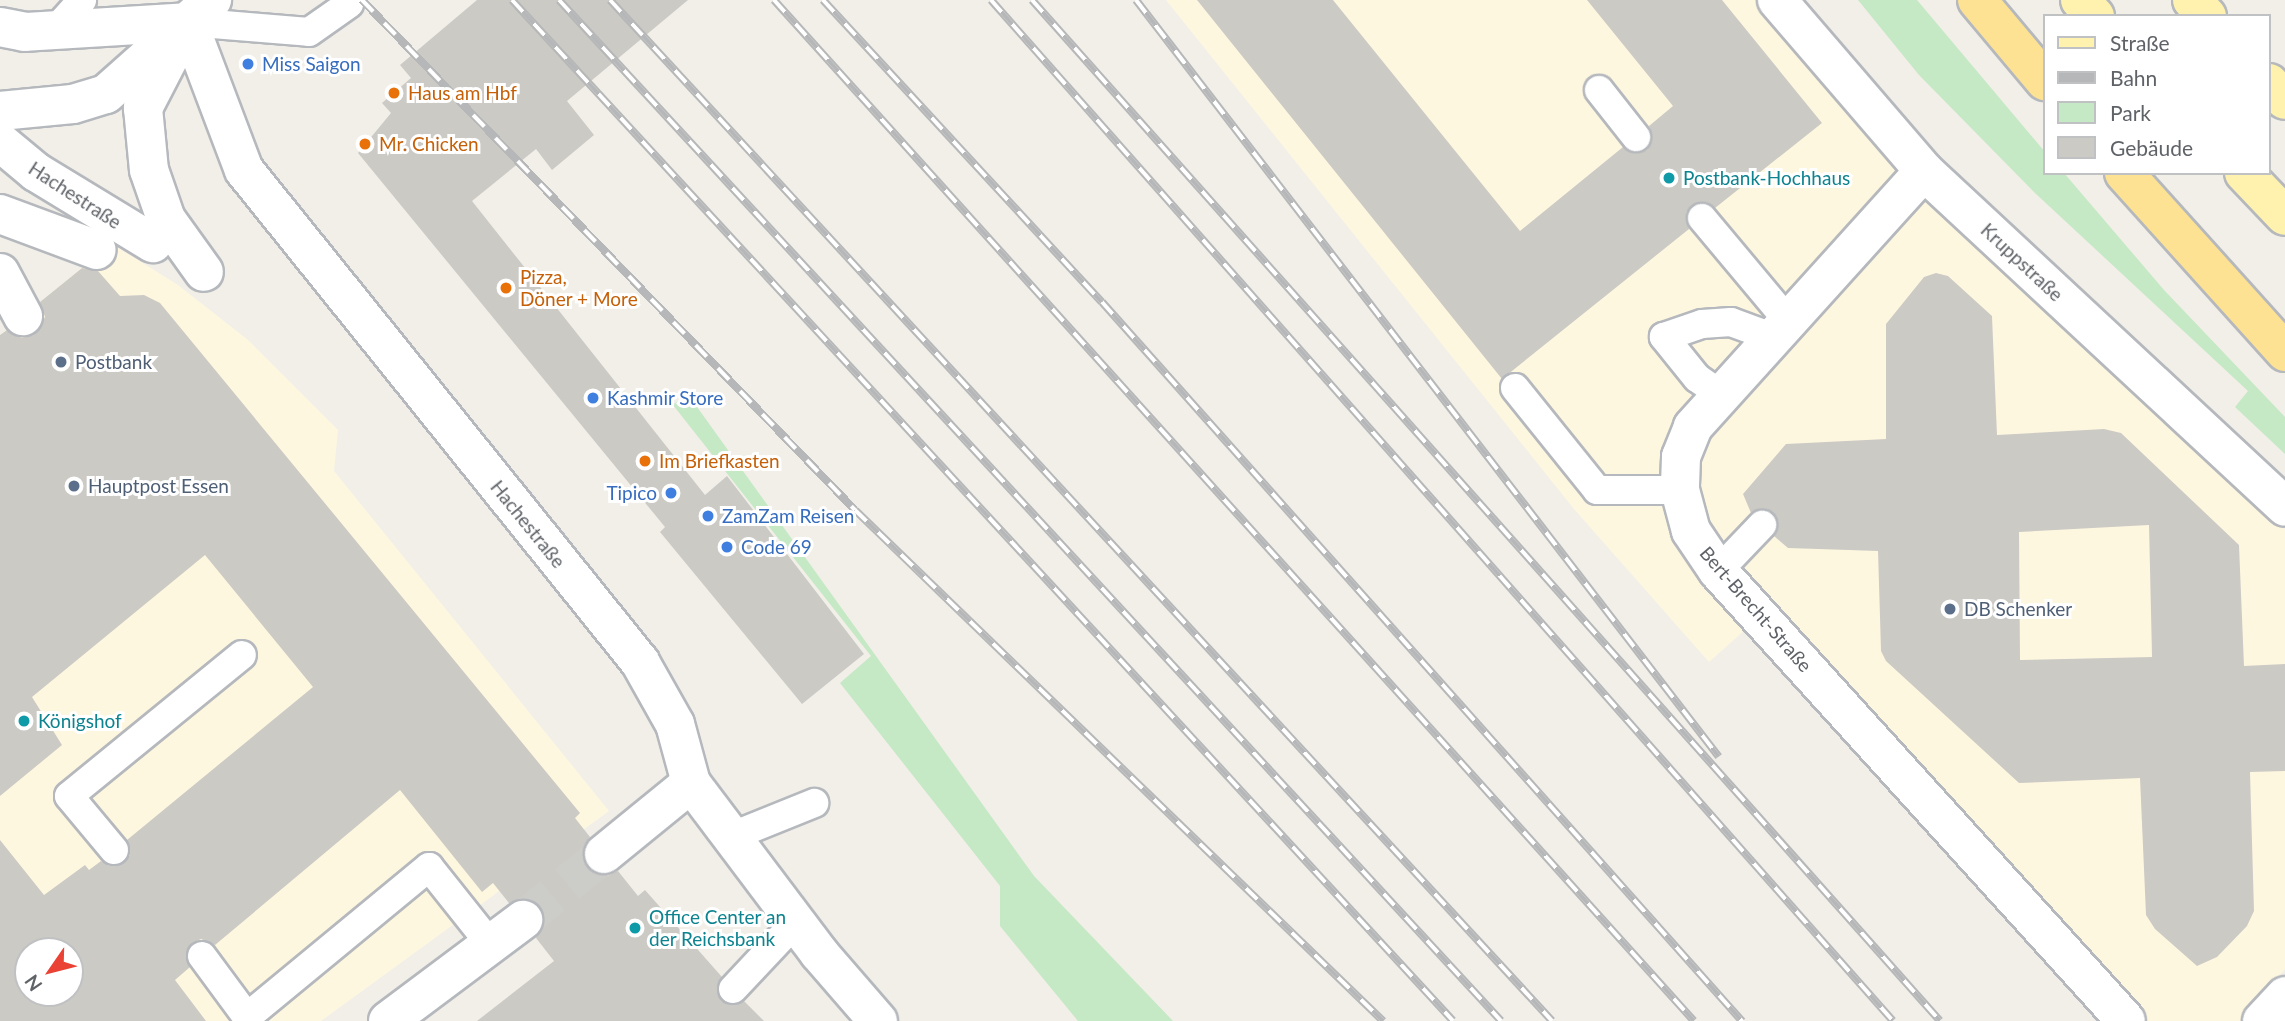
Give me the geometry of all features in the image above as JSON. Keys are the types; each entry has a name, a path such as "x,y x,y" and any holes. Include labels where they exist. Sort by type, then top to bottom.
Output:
{"highway":[{"path":"1977,0 2044,80"},
{"path":"2126,175 2285,352"}],"main road":[{"path":"2080,0 2093,14"},
{"path":"2192,0 2205,14"},
{"path":"2271,85 2285,100"},
{"path":"2246,175 2285,216"}],"street":[{"name":"Kruppstraße","path":"1777,0 1924,171 2285,507"},
{"path":"0,27 25,32 200,11"},
{"path":"0,111 74,104 106,94 200,11"},
{"path":"200,11 143,108 149,170 166,219 204,272"},
{"name":"Hachestraße","path":"200,11 244,170 640,662 675,724 691,783 796,923 878,1021"},
{"name":"Hachestraße","path":"0,142 36,173 153,243"},
{"name":"Bert-Brecht-Straße","path":"1924,171 1693,427 1681,457 1680,490 1691,531 1718,571 2126,1021"},
{"path":"0,214 78,235"},
{"path":"0,273 23,316"},
{"path":"604,854 691,783"},
{"path":"388,1021 523,920"},
{"path":"2262,1021 2285,996"}],"lane":[{"path":"56,29 82,0"},
{"path":"200,11 309,32 349,4"},
{"path":"1599,90 1636,137"},
{"path":"1702,218 1780,329"},
{"path":"1720,394 1697,378 1664,337 1702,324 1731,322 1780,329"},
{"path":"1515,388 1597,489 1680,490"},
{"path":"1718,571 1762,525"},
{"path":"114,850 69,796 242,654"},
{"path":"730,837 814,803"},
{"path":"202,956 248,1019 429,867 491,945"},
{"path":"733,989 796,923"}],"shaded area":[{"path":"1166,0 1761,0 1908,172 1777,319 1675,484 1756,620 1709,662 1574,509"},
{"name":"DB Schenker","path":"1922,187 2285,529 2285,969 2242,1021 2130,1021 1695,529 1688,455"},
{"path":"104,239 178,285 248,340 338,430 334,471 609,811 321,1021 0,1021 0,335 90,261"}],"green space":[{"path":"1858,0 1917,0 2044,151 2044,175 2066,175 2164,290 2285,417 2285,454 2235,407 2248,391 2035,193 1919,75"},
{"path":"687,393 1034,876 1173,1021 1078,1021 1000,926 1000,886 840,683 871,656 673,405"}],"building":[{"path":"477,0 688,0 567,101 594,135 552,170 536,149 472,201 705,495 727,476 864,654 802,704 660,532 665,527 358,153 391,113 382,103 411,78 400,65"},
{"name":"Postbank-Hochhaus","path":"1197,0 1333,0 1520,231 1623,147 1638,153 1647,150 1652,135 1649,126 1673,106 1587,0 1722,0 1822,123 1715,208 1707,202 1692,205 1686,213 1689,229 1502,379"},
{"path":"82,268 98,271 120,296 144,295 160,303 580,813 575,818 590,837 582,857 588,868 607,876 618,871 638,896 645,890 722,977 717,986 721,1001 730,1005 744,1001 764,1021 477,1021 554,961 536,938 545,917 531,900 509,903 493,883 482,892 400,790 215,945 201,939 192,943 186,957 190,967 175,980 206,1021 0,1021 0,840 44,895 85,865 89,870 101,861 109,866 124,863 130,855 127,840 313,687 205,555 32,697 62,745 0,796 0,335 7,330 22,338 34,335 45,317 40,302"},
{"name":"DB Schenker","path":"1936,273 1948,276 1992,316 1997,435 2104,429 2121,433 2239,545 2244,666 2285,664 2285,771 2250,772 2254,911 2247,926 2217,957 2197,966 2155,929 2146,915 2140,778 2019,783 1886,661 1881,651 1878,551 1788,548 1774,536 1778,528 1774,514 1765,509 1751,513 1743,494 1786,444 1886,439 1886,324 1924,277","holes":["2149,525 2152,657 2020,660 2019,532"]}],"tunnel":[{"path":"523,920 604,854"}],"railway":[{"path":"362,0 855,510 1383,1021"},
{"path":"512,0 1453,1021"},
{"path":"559,0 1501,1021"},
{"path":"610,0 1552,1021"},
{"path":"774,0 1694,1021"},
{"path":"823,0 1102,302 1742,1021"},
{"path":"991,0 1893,1021"},
{"path":"1032,0 1940,1021"},
{"path":"1136,0 1719,757"}],"place":[{"name":"Miss Saigon","path":"248,64"},
{"name":"Haus am Hbf","path":"394,93"},
{"name":"Mr. Chicken","path":"365,144"},
{"name":"Postbank-Hochhaus","path":"1669,178"},
{"name":"Pizza, Döner + More","path":"506,288"},
{"name":"Postbank","path":"61,362"},
{"name":"Kashmir Store","path":"593,398"},
{"name":"Im Briefkasten","path":"645,461"},
{"name":"Hauptpost Essen","path":"74,486"},
{"name":"Tipico","path":"671,493"},
{"name":"ZamZam Reisen","path":"708,516"},
{"name":"Code 69","path":"727,547"},
{"name":"DB Schenker","path":"1950,609"},
{"name":"Königshof","path":"24,721"},
{"name":"Office Center an der Reichsbank","path":"635,928"}]}
